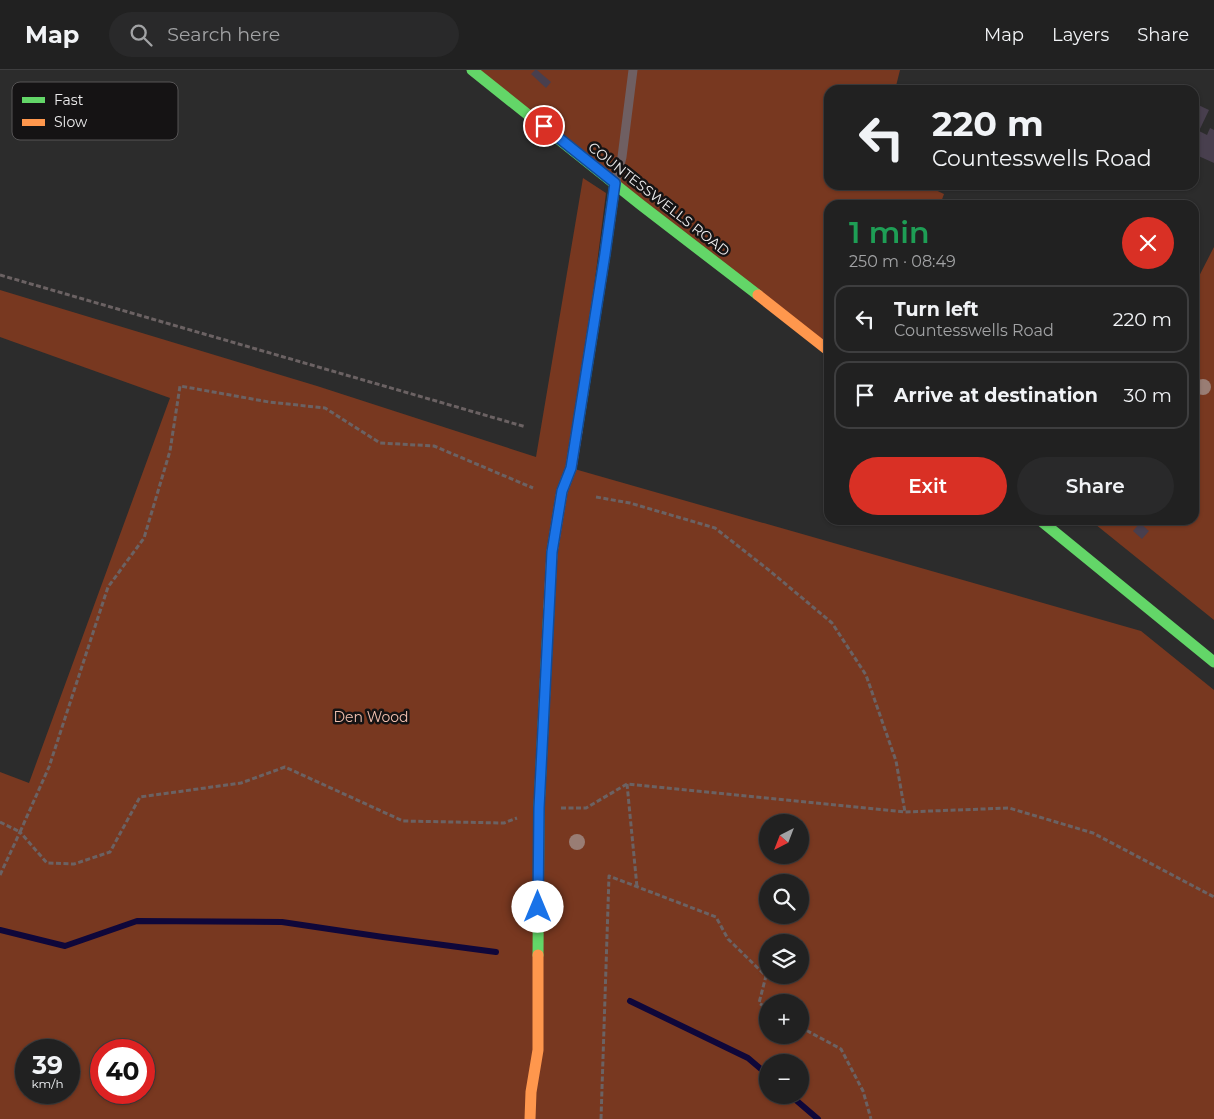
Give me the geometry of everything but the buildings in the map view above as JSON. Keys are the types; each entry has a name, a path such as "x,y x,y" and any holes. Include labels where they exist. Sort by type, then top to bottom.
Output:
{"street":[{"name":"COUNTESSWELLS ROAD","path":"472,70 824,347"},
{"path":"530,1119 531,1092 538,1050 539,808 552,552 562,491 571,468 615,183"},
{"path":"1046,525 1214,662"}],"lane":[{"path":"615,183 622,157 633,70"}],"path":[{"path":"0,275 526,427"},
{"path":"0,875 49,767 108,587 144,538 170,451 180,386 269,402 325,408 380,443 434,446 533,488"},
{"path":"596,497 630,503 715,528 832,623 866,675 896,761 905,812"},
{"path":"0,822 20,832 47,863 74,864 110,852 140,797 241,783 285,767 403,821 504,823 539,808 586,808 627,784 905,812 1008,808 1093,833 1214,897"},
{"path":"627,784 637,887"},
{"path":"601,1119 609,876 716,917 728,939 766,976 761,994"},
{"path":"809,1032 841,1049 863,1091 871,1119"}],"green space":[{"path":"472,70 900,70 896,85 824,85 824,190 936,190 944,194 942,200 824,200 824,347"},
{"name":"Den Wood","path":"583,178 606,193 571,468 1141,631 1214,690 1214,1119 0,1119 0,772 29,783 170,398 0,337 0,290 317,386 536,457"},
{"path":"1214,247 1214,620 1096,525 1199,525 1199,276"}],"waterway":[{"path":"0,930 65,946 137,921 282,922 496,952"},
{"path":"630,1001 748,1058 759,1067"},
{"path":"800,1104 818,1119"}],"traffic: fast":[{"path":"472,70 641,205 758,295"},
{"path":"577,431 615,183"},
{"path":"1046,525 1214,662"},
{"path":"538,955 539,808 549,607"}],"traffic: slow":[{"path":"758,295 824,347"},
{"path":"549,607 552,552 562,491 571,468 577,431"},
{"path":"530,1119 531,1092 538,1050 538,955"}],"route":[{"path":"538,907 539,808 552,552 562,491 571,468 615,183 544,126"}]}
